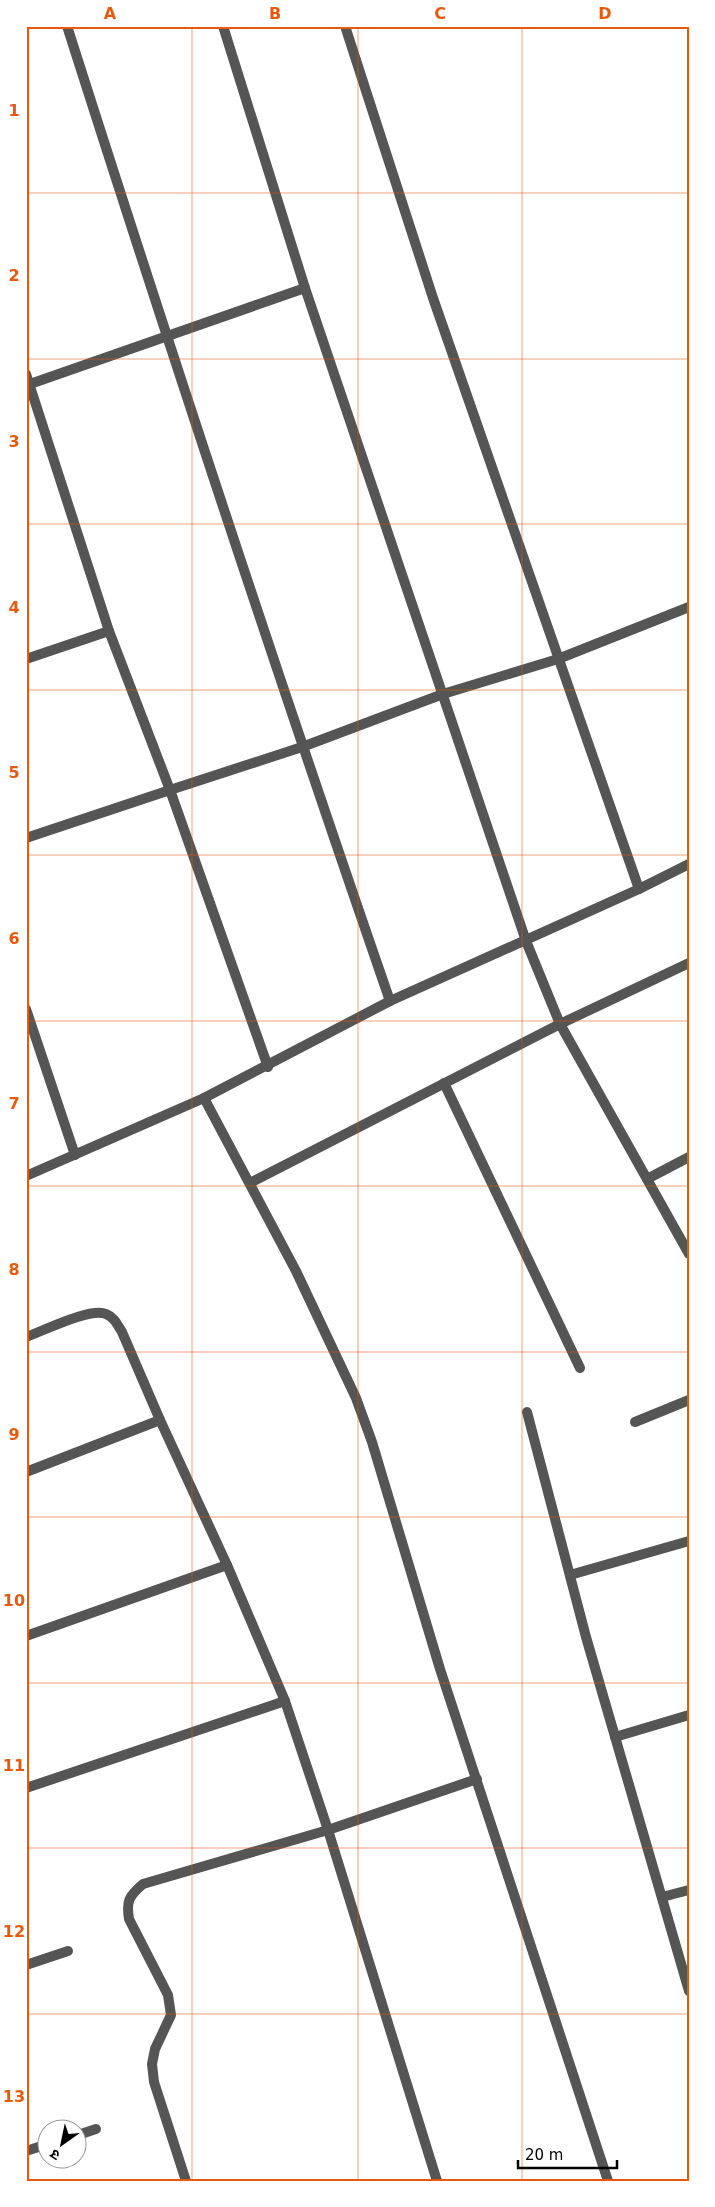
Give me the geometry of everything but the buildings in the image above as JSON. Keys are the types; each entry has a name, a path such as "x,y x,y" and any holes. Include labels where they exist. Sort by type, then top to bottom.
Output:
{"street":[{"path":"67,26 166,337 302,747 390,1001"},
{"path":"223,26 305,288 526,941 560,1024 689,1254"},
{"path":"344,26 433,298 639,889"},
{"path":"30,384 305,288"},
{"path":"26,374 109,631 170,790 268,1066"},
{"path":"26,838 302,747 442,694 558,659 689,607"},
{"path":"26,660 109,631"},
{"path":"26,1176 204,1098 390,1001 526,941 689,864"},
{"path":"250,1183 560,1024 689,963"},
{"path":"26,1009 75,1155"},
{"path":"444,1083 580,1368"},
{"path":"204,1098 296,1271 356,1398 372,1442 440,1669 608,2181"},
{"path":"647,1179 689,1157"},
{"path":"26,1337 92,1313 105,1313 114,1319 122,1332 160,1420 227,1565 285,1701 328,1830 437,2181"},
{"path":"635,1422 689,1400"},
{"path":"527,1412 615,1737 689,1991"},
{"path":"26,1472 160,1420"},
{"path":"570,1576 689,1541"},
{"path":"26,1636 227,1565"},
{"path":"26,1788 285,1701"},
{"path":"615,1737 689,1715"},
{"path":"186,2181 154,2082 152,2064 156,2048 171,2015 171,2006 168,1996 129,1919 126,1906 132,1894 143,1884 328,1830 477,1779"},
{"path":"662,1898 689,1890"},
{"path":"26,1965 68,1951"},
{"path":"88,2132 96,2129"},
{"path":"26,2151 38,2147"}]}
